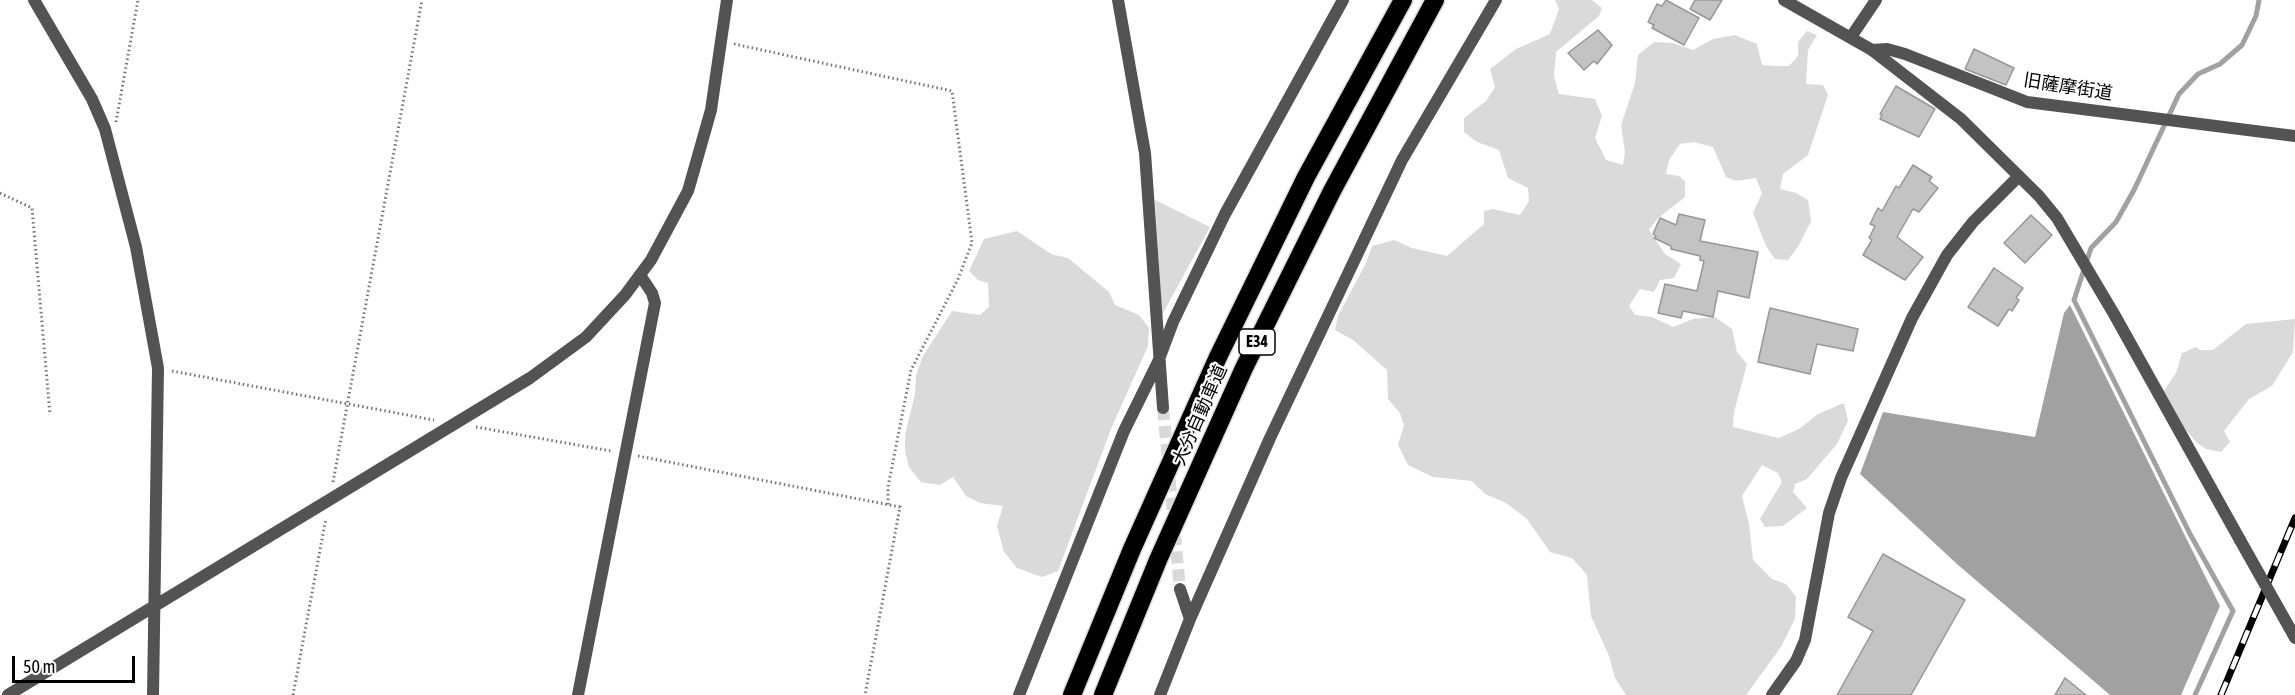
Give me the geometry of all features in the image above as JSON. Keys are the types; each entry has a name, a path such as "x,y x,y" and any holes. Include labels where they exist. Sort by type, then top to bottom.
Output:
{"highway":[{"name":"大分自動車道","path":"1072,695 1132,549 1218,357 1306,177 1403,0"},
{"name":"大分自動車道","path":"1103,695 1158,561 1244,368 1332,191 1435,0"}],"street":[{"path":"33,0 92,99 108,140 136,247 158,368 153,695"},
{"path":"7,693 156,606 330,497 530,378 586,337 640,275 688,191 709,120 727,0"},
{"path":"1118,0 1145,153 1163,408"},
{"path":"1019,695 1124,431 1158,362 1173,322 1225,214 1343,0"},
{"path":"1160,695 1190,619 1270,438 1402,160 1496,0"},
{"name":"旧薩摩街道","path":"1784,0 1872,50 1887,49 1905,54 2027,102 2295,136"},
{"path":"1851,37 1876,0"},
{"path":"1872,50 1960,119 2039,196 2071,240 2292,632"},
{"path":"1772,695 1796,661 1805,640 1829,513 1841,478 1912,318 1947,255 1972,222 2019,176"},
{"path":"578,695 655,303 652,293 640,275"},
{"path":"1180,589 1190,619"}],"path":[{"path":"108,140 119,115 138,0"},
{"path":"294,695 422,0"},
{"path":"721,42 952,91 972,243 958,279 911,370 888,487 888,505"},
{"path":"0,193 32,208 50,415"},
{"path":"158,368 900,507 865,695"}],"shaded area":[{"path":"1555,0 1592,0 1602,8 1599,16 1556,52 1554,76 1559,94 1595,99 1602,116 1595,138 1606,160 1623,165 1625,152 1621,125 1635,83 1638,55 1654,42 1673,43 1693,50 1713,39 1735,35 1757,44 1762,65 1789,66 1798,56 1798,42 1807,31 1817,35 1808,50 1806,84 1823,85 1828,95 1808,155 1783,174 1780,189 1796,193 1808,200 1811,221 1799,245 1788,260 1775,259 1766,246 1753,213 1762,193 1756,178 1736,181 1726,177 1713,147 1694,142 1680,144 1669,160 1666,174 1679,176 1685,181 1685,197 1657,219 1649,230 1665,254 1681,264 1674,278 1660,280 1654,292 1640,289 1629,306 1635,315 1652,317 1673,327 1693,319 1715,317 1732,329 1737,352 1747,364 1734,412 1733,427 1779,438 1799,429 1818,414 1844,403 1848,421 1837,444 1807,479 1795,484 1793,492 1807,508 1783,526 1765,527 1760,519 1782,482 1778,473 1762,465 1742,496 1749,524 1753,560 1772,579 1786,584 1796,597 1795,619 1781,647 1746,695 1626,695 1615,678 1609,656 1591,616 1587,575 1572,558 1550,552 1527,519 1506,503 1485,494 1472,481 1433,477 1408,465 1398,445 1404,425 1400,413 1388,399 1387,370 1353,340 1335,330 1338,316 1366,263 1372,246 1394,240 1412,248 1447,256 1484,224 1484,211 1493,209 1520,215 1529,201 1528,188 1508,178 1499,150 1477,142 1464,132 1464,118 1486,101 1495,87 1490,69 1516,49 1550,34 1559,9"},
{"path":"1155,200 1210,227 1162,315"},
{"path":"1017,231 1051,254 1068,258 1109,292 1115,305 1139,315 1149,328 1148,346 1111,429 1058,571 1042,577 1017,568 1004,552 997,526 1003,506 980,503 966,496 953,477 940,485 921,482 909,467 905,451 905,435 915,394 916,375 923,356 952,311 980,315 989,307 988,283 978,280 969,271 984,239"},
{"path":"2070,305 2220,606 2181,695 2110,695 1957,564 1860,474 1883,412 2035,437 2064,313"},
{"path":"2295,319 2293,352 2272,386 2249,399 2224,431 2230,442 2221,452 2206,449 2197,443 2173,415 2163,392 2176,373 2182,353 2196,347 2200,350 2213,350 2246,324"}],"building":[{"path":"1666,0 1699,18 1684,45 1652,28 1654,25 1648,22 1657,4 1662,6"},
{"path":"1695,0 1722,0 1710,20 1690,9"},
{"path":"1598,30 1612,45 1597,64 1594,61 1584,70 1568,53"},
{"path":"1974,49 2014,68 2006,85 1965,69"},
{"path":"1896,86 1935,109 1919,137 1880,119 1882,115 1880,114"},
{"path":"1913,165 1932,177 1929,181 1938,188 1919,212 1913,209 1897,237 1923,257 1905,280 1863,255 1872,240 1869,238 1875,226 1870,224 1878,208 1882,211 1896,186 1899,188"},
{"path":"1679,214 1705,220 1700,241 1758,252 1749,298 1718,291 1713,317 1683,311 1681,318 1658,313 1665,284 1697,291 1704,261 1700,260 1700,256 1671,249 1671,246 1654,238 1656,236 1653,234 1660,218 1676,225"},
{"path":"2031,215 2052,235 2025,263 2004,243"},
{"path":"1994,268 2023,288 2016,298 2019,300 2012,311 2009,309 1998,326 1968,307"},
{"path":"1770,308 1858,329 1853,351 1817,344 1810,374 1758,362"},
{"path":"1883,554 1965,600 1911,695 1837,695 1873,631 1848,617"},
{"path":"2065,678 2086,695 2055,695"}],"waterway":[{"path":"2195,695 2233,611 2190,534 2074,300 2091,248 2116,222 2134,190 2179,94 2198,74 2220,64 2242,45 2256,16 2259,0"}],"tunnel":[{"path":"1163,408 1180,589"}],"railway":[{"path":"2221,695 2295,518"}]}
